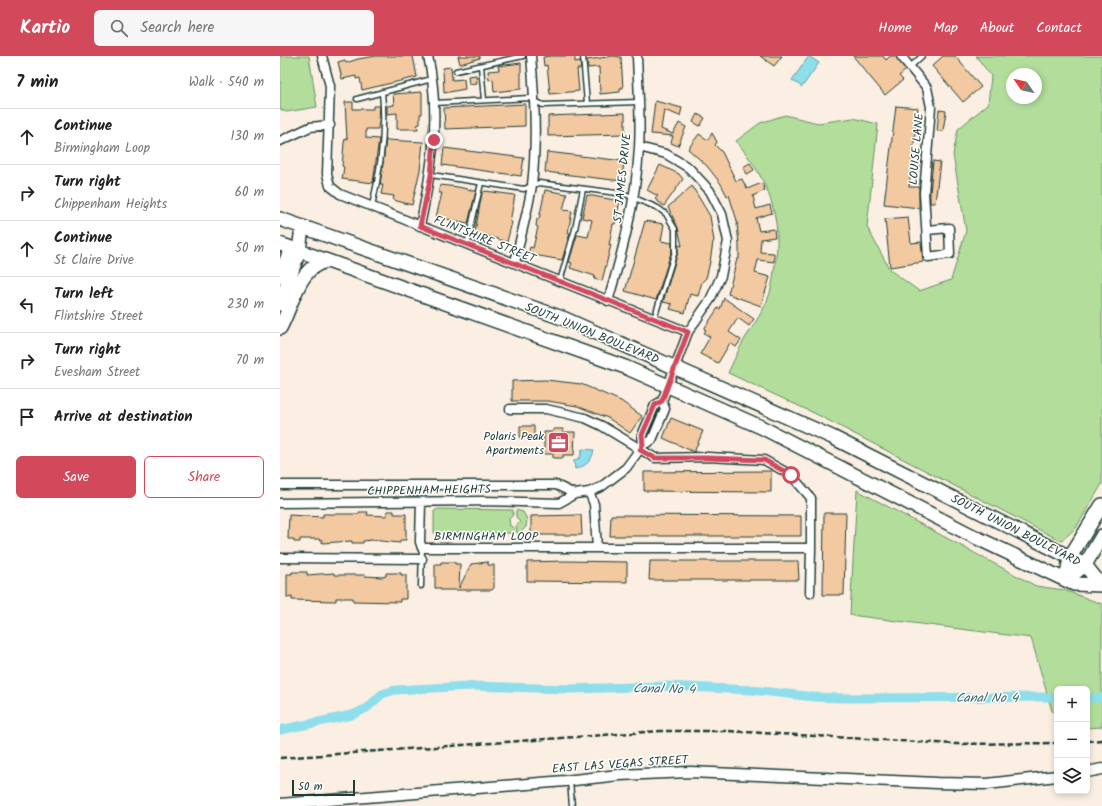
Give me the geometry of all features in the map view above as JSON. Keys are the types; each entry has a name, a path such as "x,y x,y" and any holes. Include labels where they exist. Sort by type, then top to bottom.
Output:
{"main road":[{"name":"SOUTH UNION BOULEVARD","path":"280,219 565,319 675,367 832,437 1070,557 1085,565 1101,584"},
{"path":"280,276 290,248 302,227"},
{"name":"SOUTH UNION BOULEVARD","path":"290,248 625,367 761,426 975,537 1074,584 1101,584"},
{"path":"280,304 290,248"},
{"path":"280,328 289,312 302,279 313,265 327,261"},
{"path":"1066,580 1070,557 1102,505"},
{"path":"1066,580 1085,565 1102,536"}],"street":[{"name":"FLINTSHIRE STREET","path":"323,56 330,86 330,125 327,174 330,186 340,194 688,332"},
{"path":"420,226 431,175 435,102 433,78 428,56"},
{"path":"515,263 532,186 535,143 535,102 531,56"},
{"name":"ST JAMES DRIVE","path":"608,301 625,244 634,198 639,147 637,56"},
{"name":"LOUISE LANE","path":"901,56 927,88 931,107 924,193 926,230"},
{"path":"280,141 310,127 330,125"},
{"name":"CHIPPENHAM HEIGHTS","path":"280,503 484,501 559,503 575,494 589,492 601,487 626,468 642,448 652,440 665,409 662,401 667,386 688,332 710,300 721,276 728,241 722,214 710,191 689,168 666,154 639,147"},
{"path":"510,409 546,410 585,418 642,448 655,458 764,460 791,475 810,498 810,593"},
{"name":"CHIPPENHAM HEIGHTS","path":"280,485 556,485 575,494"},
{"path":"589,492 594,504 597,548"},
{"name":"BIRMINGHAM LOOP","path":"421,502 420,542 422,548 811,548"},
{"path":"280,558 422,559"},
{"path":"1090,771 1102,769"},
{"name":"EAST LAS VEGAS STREET","path":"280,804 619,775 690,772 937,784 987,784 1054,776"}],"lane":[{"path":"456,71 523,56"},
{"path":"583,56 587,103"},
{"path":"910,67 922,56"},
{"path":"481,66 484,100"},
{"path":"357,99 433,78"},
{"path":"372,206 384,142 382,92"},
{"path":"435,102 529,98 543,105 639,102"},
{"path":"431,175 524,189 539,183 625,194 658,208 666,214 675,229 675,251 654,319"},
{"path":"467,244 481,183"},
{"path":"560,281 575,229 583,188"},
{"path":"421,586 422,548"},
{"path":"570,780 572,806"}],"green space":[{"path":"280,56 309,56 317,107 286,112 280,109"},
{"path":"976,56 1102,56 1102,484 1076,528 1061,541 816,414 728,373 744,340 765,306 771,290 777,252 775,217 771,201 757,171 748,156 736,141 760,123 785,115 818,123 853,118 878,124 867,227 890,270 919,291 951,280 966,231 953,155 958,129 988,104 991,76"},
{"path":"857,490 1036,586 1064,590 1102,604 1102,727 1090,728 1090,686 1054,686 1054,713 1052,711 1031,638 850,615"},
{"path":"438,509 513,510 513,515 509,519 510,526 514,528 514,533 434,533 434,511"},
{"path":"516,510 523,512 527,519 526,527 520,533 517,533 516,526 520,522 516,517"}],"water":[{"path":"809,56 819,63 802,87 792,80"},
{"path":"582,449 594,450 592,457 588,462 575,469 574,460 580,458"}],"building":[{"path":"376,56 413,56 417,77 362,90 360,78 356,79 356,76 342,79 338,62 345,60 346,63"},
{"path":"458,56 480,56 480,58 460,64"},
{"path":"575,56 575,62 580,61 581,69 577,69 579,91 550,94 547,65 544,66 543,57"},
{"path":"613,56 621,57 623,88 620,88 620,92 600,94 599,67 588,68 587,60"},
{"path":"760,56 782,56 774,66"},
{"path":"853,56 883,56 886,60 890,56 896,56 906,70 899,76 903,80 885,95"},
{"path":"943,56 955,56 981,87 963,102 932,66"},
{"path":"521,63 521,89 494,92 493,79 489,80 488,71 499,70 498,66"},
{"path":"451,67 452,80 464,79 465,89 444,93 443,68"},
{"path":"476,75 477,83 469,84 468,76"},
{"path":"422,92 422,114 420,114 420,124 417,125 418,129 397,129 397,113 387,114 387,106 394,105 393,94"},
{"path":"655,101 682,108 680,116 664,110 661,129 673,134 679,123 686,127 678,146 671,143 673,136 651,134"},
{"path":"345,102 353,102 353,109 373,109 373,106 380,106 378,129 366,129 366,138 379,139 373,183 342,179 344,167 342,166 344,143 345,139 347,139"},
{"path":"525,104 525,126 445,129 444,108"},
{"path":"896,106 918,108 909,187 919,187 919,208 884,204"},
{"path":"939,110 946,111 943,131 937,131"},
{"path":"625,113 625,134 548,136 548,116"},
{"path":"697,114 705,118 700,126 693,122"},
{"path":"712,133 717,142 715,145 722,152 736,181 742,179 747,189 762,183 765,190 753,196 756,209 770,205 772,213 756,218 759,231 774,229 775,237 761,239 760,252 774,253 774,262 758,260 755,273 770,277 761,306 728,294 737,259 739,259 738,224 729,195 727,196 721,184 707,166 688,149 699,134 708,140"},
{"path":"386,140 423,142 420,170 412,205 393,200 394,196 381,194 383,185 380,185"},
{"path":"444,148 524,158 521,176 442,165"},
{"path":"547,152 624,161 622,181 545,172"},
{"path":"933,161 940,162 935,203 930,203 930,193"},
{"path":"750,163 754,170 747,174 743,167"},
{"path":"660,165 679,174 683,179 664,206 655,199 658,196 647,190"},
{"path":"440,185 476,191 468,223 436,217 442,193 439,193"},
{"path":"692,186 710,216 714,241 706,278 702,282 698,296 690,294 685,313 670,309 672,304 663,302 678,252 678,245 682,246 678,228 668,207"},
{"path":"545,190 567,194 563,210 572,211 568,233 570,233 562,260 528,254 530,247 533,248 538,227 536,226 537,219 539,219"},
{"path":"485,191 515,195 510,222 512,222 507,242 475,232 482,193"},
{"path":"587,195 620,201 615,224 613,224 609,245 611,245 602,281 594,279 595,276 570,268 572,263 569,262 577,235 588,237 592,220 582,218"},
{"path":"908,217 911,243 921,242 923,262 890,267 885,219"},
{"path":"645,221 664,224 661,241 672,243 672,250 656,300 625,291"},
{"path":"724,298 754,319 749,326 738,318 729,332 741,340 736,347 730,343 718,363 700,354 710,337 704,333 706,330 704,329 718,308 720,309"},
{"path":"546,380 581,384 621,401 642,416 630,433 608,418 577,406 548,401 512,401 512,381"},
{"path":"671,418 703,431 694,452 663,438"},
{"path":"520,426 534,426 534,437 520,438"},
{"name":"Polaris Peak Apartments","path":"553,429 563,429 563,432 575,432 574,455 563,455 563,458 553,458 553,454 544,454 544,432 553,432"},
{"path":"771,471 771,492 644,491 644,472"},
{"path":"387,511 394,511 394,514 406,514 406,540 400,540 400,543 372,540 363,541 363,543 352,543 352,541 322,543 322,540 318,539 300,539 300,542 294,542 294,539 288,539 289,515 323,517 323,514 359,514 359,512 368,512 367,515 387,516"},
{"path":"824,513 846,513 844,595 823,595"},
{"path":"581,515 582,535 531,535 531,516"},
{"path":"611,515 801,516 801,536 610,536"},
{"path":"650,561 798,561 799,580 649,580"},
{"path":"441,562 455,562 455,564 460,564 459,588 471,564 488,562 488,565 494,565 494,588 492,590 440,590 440,588 435,588 435,564 441,564"},
{"path":"527,562 627,562 627,582 527,581"},
{"path":"292,572 307,572 307,575 334,573 334,575 365,575 382,577 386,576 386,573 401,573 401,575 406,575 406,599 400,599 400,602 353,601 353,598 336,598 336,601 292,600 292,597 287,598 287,574 292,574"}],"waterway":[{"name":"Canal No 4","path":"280,730 352,715 367,708 382,694 395,690 471,686 571,689 665,686 752,690 814,697 843,698 1054,697"},
{"name":"Canal No 4","path":"1090,698 1102,698"}],"railway":[{"path":"280,758 660,731 728,731 954,744 1054,743"},
{"path":"1090,741 1102,740"}],"place":[{"name":"Polaris Peak Apartments","path":"559,443"}],"route":[{"path":"434,140 431,175 420,226 688,332 662,401 655,405 642,435 643,445 640,450 655,458 764,460 791,475"}]}
